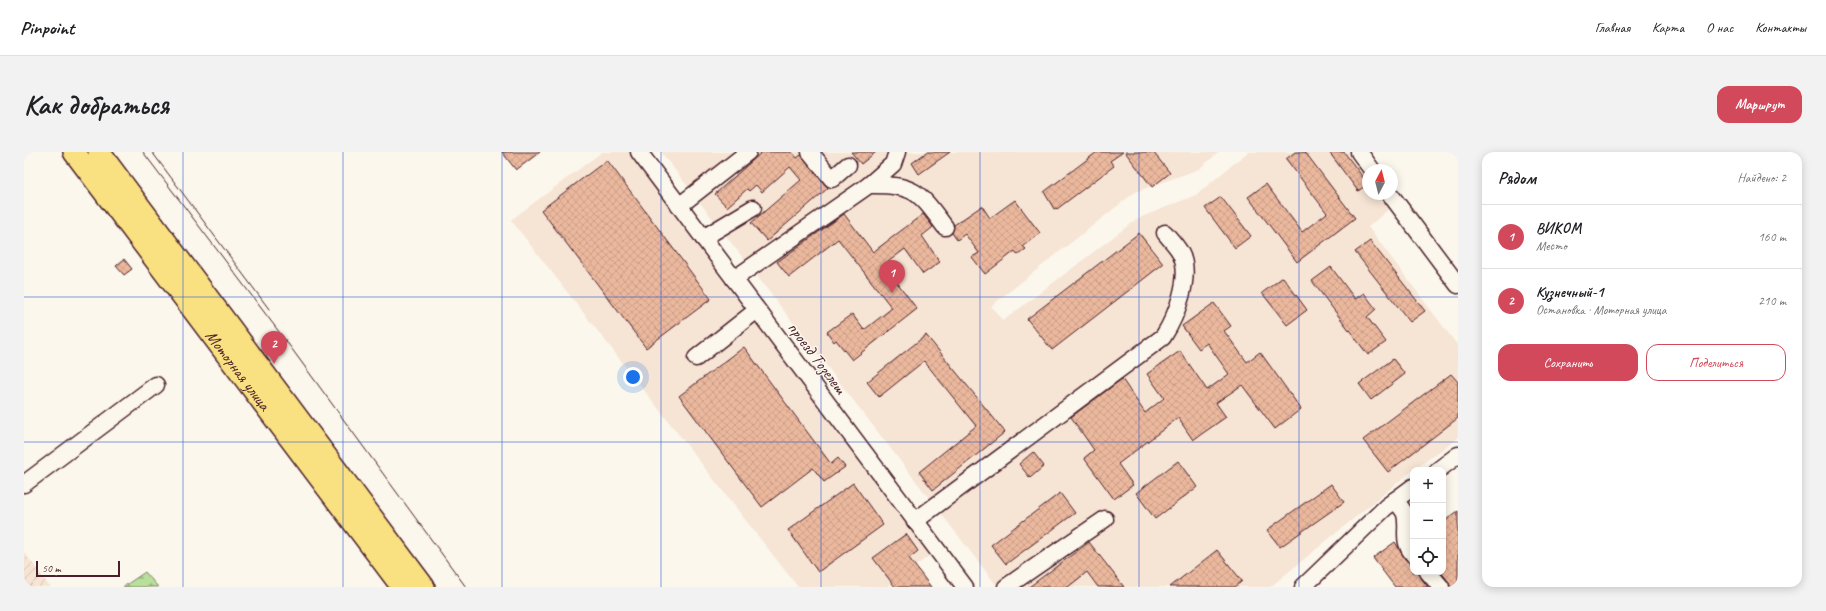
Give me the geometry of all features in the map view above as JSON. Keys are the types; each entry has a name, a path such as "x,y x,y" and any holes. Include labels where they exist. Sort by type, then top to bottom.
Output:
{"main road":[{"name":"Моторная улица","path":"74,152 402,587"},
{"name":"Моторная улица","path":"99,152 424,587"}],"street":[{"name":"проезд Тозелеш","path":"639,152 965,587"},
{"path":"679,206 748,152"},
{"path":"810,152 832,178 848,165"},
{"path":"734,279 869,185 893,164 897,152"},
{"path":"1359,152 1368,164"},
{"path":"869,185 908,188 923,198 945,227"},
{"path":"1394,200 1458,285"},
{"path":"703,238 752,208"},
{"path":"915,521 1163,337 1181,296 1184,269 1181,253 1165,233"},
{"path":"696,358 758,310"},
{"path":"24,484 156,385"},
{"path":"1442,467 1458,456"},
{"path":"1303,587 1386,507 1410,489"},
{"path":"1395,500 1405,513 1405,536 1410,550"},
{"path":"1006,587 1105,519"},
{"path":"1431,575 1441,587"}],"shaded area":[{"path":"602,152 629,152 932,554 886,587 798,587 511,220"},
{"path":"661,152 1219,152 1199,169 1135,192 991,306 1003,321 1137,219 1196,195 1248,152 1349,152 1362,169 1362,200 1386,200 1391,207 1368,227 1458,346 1458,438 1417,467 1410,467 1410,472 1270,587 998,587"},
{"path":"24,552 50,587 24,587"}],"green space":[{"path":"145,572 158,587 123,587"}],"building":[{"path":"502,152 540,152 516,170"},
{"path":"762,152 792,152 797,158 801,155 828,188 767,241 751,223 801,180 790,167 762,192 756,185 749,191 747,189 727,207 715,194"},
{"path":"851,152 876,152 861,164"},
{"path":"927,152 950,152 919,174 912,163"},
{"path":"1097,152 1123,152 1110,161 1114,166 1057,209 1054,209 1044,192"},
{"path":"1125,152 1153,152 1170,173 1152,187"},
{"path":"1295,152 1305,152 1355,218 1297,262 1248,197 1266,184 1302,232 1327,213 1286,159"},
{"path":"1329,152 1344,152 1362,176 1362,188 1358,191"},
{"path":"607,160 711,299 646,348 541,210"},
{"path":"1221,197 1251,236 1235,248 1205,208"},
{"path":"1015,200 1040,233 1023,246 1026,249 1018,255 1015,251 985,274 972,257 979,253 965,234 957,240 952,233 954,225 982,206 990,218"},
{"path":"844,214 873,252 923,214 933,227 922,236 940,262 923,274 905,249 884,265 917,309 852,360 836,340 834,342 827,332 852,314 864,330 892,308 838,239 789,277 777,262"},
{"path":"1139,233 1163,264 1052,350 1027,319"},
{"path":"1370,241 1425,311 1410,322 1355,252"},
{"path":"124,259 132,269 124,275 116,266"},
{"path":"1331,267 1355,299 1364,293 1376,309 1367,317 1386,342 1368,355 1312,281"},
{"path":"1283,277 1307,310 1287,325 1262,293"},
{"path":"1214,303 1231,326 1224,331 1247,362 1260,352 1301,409 1275,429 1242,385 1216,403 1226,417 1193,440 1178,418 1118,464 1133,485 1114,499 1084,458 1094,450 1071,417 1122,379 1145,413 1164,398 1147,374 1180,351 1207,390 1229,374 1207,343 1199,349 1182,326"},
{"path":"926,335 1005,432 933,490 919,472 976,426 924,361 879,397 867,382"},
{"path":"744,347 831,464 838,458 845,467 824,482 813,468 762,507 679,396"},
{"path":"1393,359 1405,374 1371,400 1359,384"},
{"path":"1451,374 1458,382 1458,418 1388,472 1363,440"},
{"path":"1033,452 1044,466 1030,478 1019,464"},
{"path":"1178,461 1197,487 1155,519 1136,493"},
{"path":"853,483 883,525 818,572 788,530"},
{"path":"1331,484 1344,502 1280,547 1267,530"},
{"path":"1060,493 1075,513 1006,564 991,545"},
{"path":"1458,511 1458,587 1450,587 1443,575 1446,575 1446,520"},
{"path":"906,534 918,551 909,558 931,587 895,587 873,558"},
{"path":"1089,542 1124,587 1098,587 1087,572 1068,587 1029,587"},
{"path":"1395,542 1405,559 1410,563 1410,575 1420,575 1428,587 1395,587 1373,558"},
{"path":"1217,550 1242,581 1235,587 1170,587"}],"tram line":[{"path":"143,152 286,341 466,587"},
{"path":"152,152 269,309"}],"place":[{"name":"ВИКОМ","path":"892,293"},
{"name":"Кузнечный-1","path":"274,364"}]}
